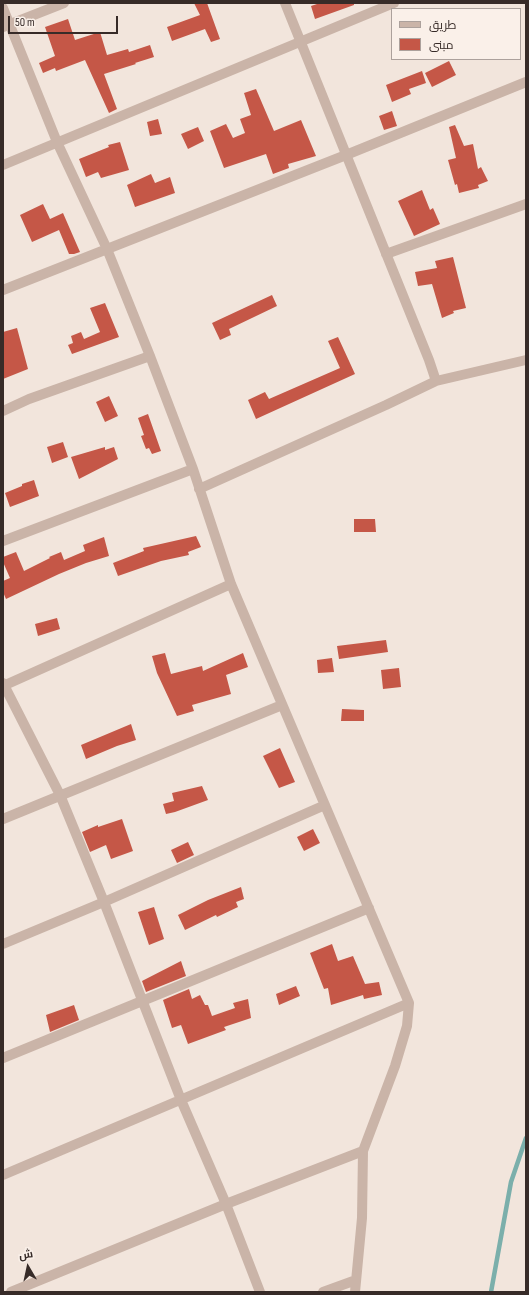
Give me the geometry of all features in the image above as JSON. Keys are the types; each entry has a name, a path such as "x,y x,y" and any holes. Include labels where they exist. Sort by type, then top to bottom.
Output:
{"street":[{"path":"6,26 64,3"},
{"path":"285,3 429,360 436,381"},
{"path":"3,165 394,3"},
{"path":"3,8 6,26 57,142 107,248 150,356 193,469 231,584 409,1003 407,1026 395,1066 363,1151 362,1218 355,1292"},
{"path":"3,290 346,155 526,82"},
{"path":"386,254 526,204"},
{"path":"3,411 29,399 150,356"},
{"path":"200,489 436,381 526,360"},
{"path":"3,541 193,469"},
{"path":"231,584 3,685 60,795 104,902 181,1100 226,1204 260,1292"},
{"path":"3,819 282,705"},
{"path":"3,944 104,902 325,805"},
{"path":"3,1058 369,908"},
{"path":"3,1175 409,1003"},
{"path":"11,1292 226,1204 363,1151"},
{"path":"324,1292 356,1280"}],"building":[{"path":"194,3 207,3 220,39 211,42 205,29 172,41 167,27 200,15"},
{"path":"320,3 354,3 354,5 315,19 311,6"},
{"path":"68,19 75,40 100,32 107,55 128,49 129,52 150,45 154,57 104,74 117,109 109,113 85,60 56,71 55,68 43,73 39,63 55,56 45,27"},
{"path":"449,61 456,75 432,87 425,73"},
{"path":"422,71 426,83 409,89 411,94 392,102 386,85"},
{"path":"256,89 274,131 301,120 316,156 288,164 289,168 273,174 266,154 224,168 210,131 226,124 233,138 245,133 240,119 251,115 244,93"},
{"path":"392,111 397,126 384,130 379,116"},
{"path":"158,119 162,134 150,136 147,122"},
{"path":"455,125 464,146 473,144 478,169 481,167 488,181 478,185 479,188 459,193 457,184 455,185 448,160 456,158 449,127"},
{"path":"198,127 204,141 188,149 181,134"},
{"path":"120,142 129,170 101,178 98,172 86,177 79,159 109,147 108,145"},
{"path":"151,174 155,183 170,177 175,193 135,207 127,185"},
{"path":"422,190 430,210 433,208 440,224 414,236 398,201"},
{"path":"43,204 50,219 63,213 80,252 69,254 59,230 32,242 20,215"},
{"path":"453,257 466,308 453,311 454,313 442,318 432,284 418,286 415,272 437,268 435,261"},
{"path":"272,295 277,306 229,329 231,335 220,340 212,323"},
{"path":"105,303 119,337 72,354 68,345 73,343 71,336 81,332 84,339 100,332 90,308"},
{"path":"17,328 28,369 3,379 3,332"},
{"path":"338,337 355,374 256,419 248,400 265,392 269,399 340,368 328,341"},
{"path":"109,396 118,416 105,422 96,402"},
{"path":"148,414 161,451 152,454 149,448 146,449 141,436 144,435 138,418"},
{"path":"63,442 68,457 52,463 47,447"},
{"path":"105,447 105,450 114,447 118,459 79,479 71,457"},
{"path":"34,480 39,496 10,507 5,493 22,486 22,484"},
{"path":"354,519 375,519 376,532 354,532"},
{"path":"196,536 201,547 188,552 189,555 161,561 118,576 113,563 144,551 143,548"},
{"path":"104,537 109,556 86,563 59,574 6,599 3,592 3,581 10,578 3,562 3,557 16,552 24,571 61,552 64,560 85,551 83,545"},
{"path":"57,618 60,629 38,636 35,624"},
{"path":"386,640 388,652 339,659 337,646"},
{"path":"165,653 171,674 202,666 203,671 243,653 248,667 226,675 231,694 192,705 194,711 177,716 157,673 152,656"},
{"path":"332,658 334,672 318,673 317,660"},
{"path":"399,668 401,687 383,689 381,670"},
{"path":"342,709 364,710 364,721 341,721"},
{"path":"131,724 136,740 86,759 81,745"},
{"path":"280,748 295,782 279,788 263,756"},
{"path":"202,786 208,800 166,814 163,804 174,801 172,793"},
{"path":"122,819 133,851 111,859 106,845 90,852 82,832 98,825 98,827"},
{"path":"313,829 320,843 304,851 297,837"},
{"path":"188,842 194,855 177,863 171,850"},
{"path":"241,887 244,899 236,902 238,907 217,917 216,915 185,930 178,915 208,900"},
{"path":"154,907 164,939 149,945 138,912"},
{"path":"332,944 338,961 353,956 365,984 379,982 382,995 364,999 363,995 331,1005 328,988 324,989 310,953"},
{"path":"181,961 186,976 146,992 142,981"},
{"path":"296,986 300,996 279,1005 276,994"},
{"path":"189,989 192,999 200,995 205,1005 208,1005 212,1016 235,1008 233,1003 248,999 251,1018 224,1027 226,1030 188,1044 181,1025 172,1028 163,1000"},
{"path":"74,1005 79,1020 50,1032 46,1015"}],"waterway":[{"path":"491,1292 511,1182 526,1138"}]}
